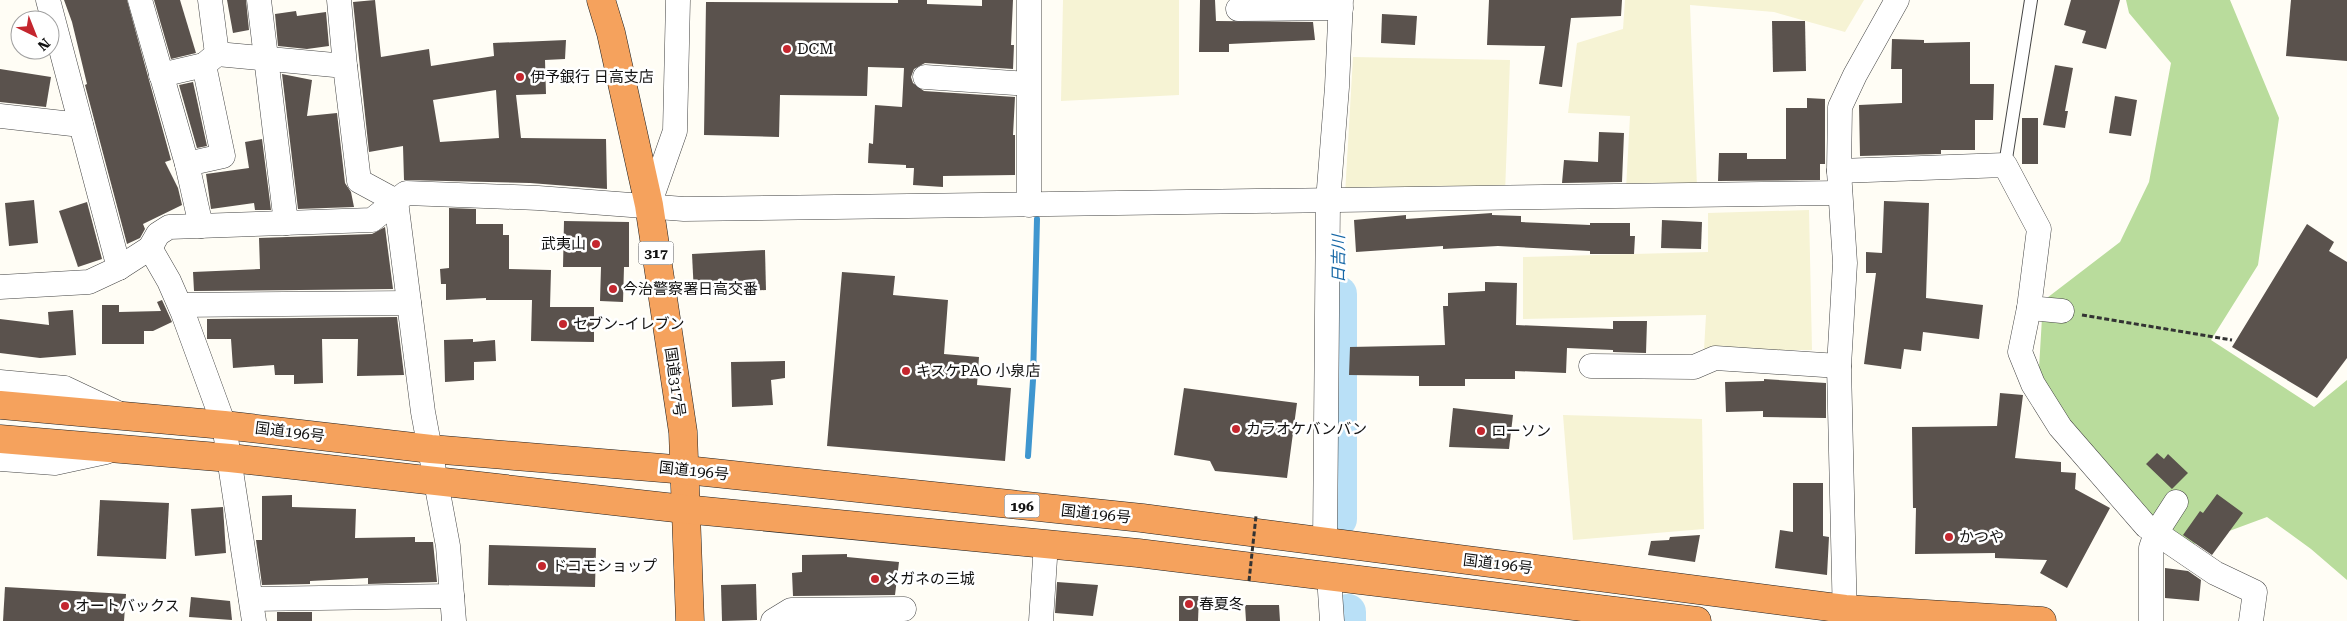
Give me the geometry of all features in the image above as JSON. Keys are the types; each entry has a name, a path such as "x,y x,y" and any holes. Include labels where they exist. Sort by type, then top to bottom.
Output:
{"highway":[{"name":"国道317号","path":"602,0 649,205 683,432 686,470 684,509 690,621"},
{"name":"国道196号","path":"0,405 224,425 431,448 686,470 1142,518 1845,615 2042,621"},
{"name":"196","path":"0,439 230,458 684,509 1046,543 1697,621"}],"street":[{"path":"48,0 118,268"},
{"path":"140,0 186,164 201,226"},
{"path":"186,164 223,156 210,59 210,0"},
{"path":"259,0 286,223"},
{"path":"339,0 359,181 396,201"},
{"path":"649,205 675,132 678,0"},
{"path":"1029,0 1029,205"},
{"path":"1845,615 1839,366 1845,263 1839,182 1840,107 1855,75 1898,0"},
{"path":"1238,9 1341,4 1328,201 1325,542"},
{"path":"161,75 210,59 267,59 346,66"},
{"path":"925,77 1028,84"},
{"path":"0,116 81,126"},
{"path":"0,287 89,282 118,268 150,248 158,234 169,227 372,220 406,193 649,205 684,209 1328,201 1839,182 2005,165 2039,229 2020,352 2034,384 2060,427 2146,526 2216,573 2255,592 2251,621"},
{"path":"396,201 423,412 448,546 454,621"},
{"path":"150,248 169,280 180,305 224,425 252,610 452,596"},
{"path":"180,305 409,304"},
{"path":"2028,308 2062,311"},
{"path":"1591,366 1694,367 1715,358 1839,366"},
{"path":"0,382 65,388 122,415"},
{"path":"0,459 56,463 120,448"},
{"path":"2150,621 2151,548 2156,533 2176,502"},
{"path":"1041,621 1046,543"},
{"path":"1329,576 1332,621"},
{"path":"774,621 791,610 904,609"}],"lane":[{"path":"2005,165 2031,0"}],"path":[{"path":"2062,311 2232,340"},
{"path":"1250,581 1256,516"}],"shaded area":[{"path":"1063,0 1179,0 1179,95 1061,101"},
{"path":"1625,0 1864,0 1845,32 1774,12 1690,5 1697,187 1626,189 1630,116 1568,113 1577,43 1623,29"},
{"path":"1353,57 1510,60 1505,193 1345,195"},
{"path":"1809,210 1812,350 1704,350 1706,315 1523,319 1523,257 1708,252 1708,213"},
{"path":"1563,415 1702,419 1704,529 1573,540"}],"green space":[{"path":"2126,0 2230,0 2279,118 2258,265 2211,340 2314,407 2347,380 2347,580 2311,549 2267,517 2186,547 2146,509 2038,385 2043,301 2120,242 2149,182 2171,63 2129,13"}],"building":[{"path":"64,0 127,0 171,160 165,162 178,188 182,205 143,224 145,229 140,238 127,244 85,85 87,84 72,22"},
{"path":"154,0 180,0 196,53 171,59"},
{"path":"227,0 246,0 249,30 233,33"},
{"path":"375,0 381,57 429,49 431,66 494,56 493,43 566,40 565,59 545,60 546,94 516,95 521,138 606,139 607,189 530,183 404,180 403,146 369,152 353,2","holes":["496,90 499,138 440,142 433,100"]},
{"path":"898,0 927,0 927,4 982,6 982,0 1013,0 1011,45 1014,45 1013,69 925,63 914,69 911,77 913,83 924,91 1015,97 1013,135 1015,135 1015,175 943,176 943,187 913,185 914,168 906,168 906,165 868,163 869,143 873,144 875,105 902,107 904,68 868,67 867,96 780,95 779,137 704,135 706,2 898,3"},
{"path":"1200,0 1215,0 1216,21 1313,22 1315,40 1229,44 1229,52 1199,52"},
{"path":"1489,0 1622,0 1621,16 1571,18 1562,87 1539,84 1545,46 1487,45"},
{"path":"2071,0 2120,0 2106,49 2082,43 2086,31 2064,25"},
{"path":"2291,0 2347,0 2347,61 2286,56"},
{"path":"296,11 297,16 326,12 329,46 307,49 278,46 275,14"},
{"path":"1382,14 1417,16 1415,45 1381,43"},
{"path":"1772,21 1805,21 1806,71 1773,72"},
{"path":"1892,39 1924,40 1924,43 1970,42 1970,84 1994,84 1993,120 1975,120 1975,150 1941,150 1941,154 1860,156 1859,105 1902,103 1902,69 1891,69"},
{"path":"2055,65 2073,68 2065,111 2068,111 2065,128 2043,125"},
{"path":"0,69 51,77 46,107 0,102"},
{"path":"282,74 312,80 307,116 337,113 345,183 351,192 354,207 298,209"},
{"path":"193,82 207,146 197,148 179,85"},
{"path":"2115,96 2137,100 2131,136 2109,133"},
{"path":"1807,98 1825,99 1825,164 1820,164 1820,180 1718,181 1719,153 1747,153 1747,159 1786,159 1786,108 1807,108"},
{"path":"2022,118 2038,118 2038,164 2022,164"},
{"path":"1599,132 1624,133 1622,182 1562,183 1564,160 1598,162"},
{"path":"262,139 271,210 255,210 254,203 211,209 206,174 249,168 245,142"},
{"path":"34,200 38,243 9,246 5,203"},
{"path":"1884,201 1929,203 1926,298 1983,305 1979,339 1923,332 1921,351 1904,349 1901,369 1864,364 1876,273 1866,273 1866,252 1882,253"},
{"path":"87,202 102,259 78,267 59,211"},
{"path":"449,208 476,209 476,224 503,224 503,235 509,235 509,269 551,270 550,307 594,307 594,342 531,341 532,300 486,300 486,298 446,300 446,284 441,284 440,269 449,268"},
{"path":"1492,213 1492,215 1521,216 1521,222 1590,225 1590,223 1630,223 1630,236 1635,236 1634,254 1590,254 1590,251 1498,246 1443,249 1443,246 1356,252 1354,220 1406,215 1406,219"},
{"path":"1662,220 1702,222 1701,249 1661,248"},
{"name":"武夷山","path":"564,221 629,222 629,267 624,267 623,302 600,301 601,267 563,267"},
{"path":"2307,224 2334,242 2329,251 2347,262 2347,358 2317,398 2232,347"},
{"path":"385,227 393,289 194,291 193,272 260,269 259,238 372,234"},
{"path":"765,250 766,290 694,294 692,254"},
{"name":"キスケPAO 小泉店","path":"842,272 895,276 893,295 948,300 944,354 979,357 977,385 1011,388 1005,461 827,446"},
{"path":"1485,282 1517,283 1516,325 1613,329 1613,321 1647,321 1646,353 1567,348 1566,373 1515,371 1515,379 1465,379 1465,386 1419,386 1419,376 1349,375 1350,347 1445,345 1443,306 1448,306 1448,293 1485,291"},
{"path":"162,300 172,322 153,331 144,331 144,344 102,344 102,305 119,305 119,312 161,311 157,302"},
{"path":"73,310 76,355 40,358 0,353 0,319 49,325 48,312"},
{"path":"397,317 404,375 357,376 358,339 322,339 323,383 294,384 294,375 275,375 274,365 233,368 231,339 207,339 207,319"},
{"path":"473,339 473,342 495,340 496,361 474,362 474,380 445,382 444,340"},
{"path":"785,361 785,378 771,380 773,405 732,407 731,362"},
{"path":"1764,379 1826,383 1826,418 1763,417 1763,411 1726,412 1725,382 1764,381"},
{"name":"カラオケバンバン","path":"1184,388 1297,403 1287,478 1215,471 1210,461 1174,455"},
{"path":"2000,393 2023,395 2015,458 2061,462 2061,472 2076,473 2075,489 2110,508 2067,588 2040,573 2047,560 1995,558 1995,553 1915,554 1916,508 1913,508 1912,427 1997,426"},
{"name":"ローソン","path":"1453,408 1513,415 1509,449 1449,447"},
{"path":"2157,453 2164,459 2168,454 2188,473 2172,489 2146,464"},
{"path":"1793,483 1823,483 1823,536 1829,537 1827,575 1775,568 1780,530 1793,532"},
{"path":"2217,494 2243,513 2212,555 2183,535 2200,511 2203,513"},
{"path":"292,495 292,507 356,509 355,538 415,537 415,542 433,542 437,582 368,584 368,578 310,581 310,584 262,585 256,540 262,540 262,496"},
{"path":"100,500 169,503 166,559 97,556"},
{"path":"223,507 226,553 195,556 191,509"},
{"path":"1700,535 1695,562 1648,555 1651,541 1669,540 1670,537"},
{"name":"ドコモショップ","path":"489,545 596,548 595,587 488,585"},
{"path":"847,554 847,557 899,562 895,595 793,596 792,573 802,572 802,555"},
{"path":"2165,568 2188,571 2201,580 2199,601 2165,598"},
{"path":"1057,582 1098,585 1093,616 1055,613"},
{"path":"756,584 757,620 722,621 721,585"},
{"name":"オートバックス","path":"5,587 126,594 124,621 3,621"},
{"name":"春夏冬","path":"1179,596 1199,596 1198,621 1179,621"},
{"path":"191,597 230,601 232,620 189,617"},
{"path":"1245,605 1279,605 1280,621 1246,621"},
{"path":"277,612 312,612 312,621 277,621"}],"waterway":[{"path":"1028,456 1033,380 1037,219"},
{"name":"日吉川","path":"1339,294 1339,519"},
{"name":"日吉川","path":"1348,612 1348,621"}],"place":[{"name":"DCM","path":"787,49"},
{"name":"伊予銀行 日高支店","path":"520,77"},
{"name":"武夷山","path":"596,244"},
{"name":"今治警察署日高交番","path":"613,289"},
{"name":"セブン-イレブン","path":"563,324"},
{"name":"キスケPAO 小泉店","path":"906,371"},
{"name":"カラオケバンバン","path":"1236,429"},
{"name":"ローソン","path":"1481,431"},
{"name":"かつや","path":"1949,537"},
{"name":"ドコモショップ","path":"542,566"},
{"name":"メガネの三城","path":"875,579"},
{"name":"春夏冬","path":"1189,604"},
{"name":"オートバックス","path":"65,606"}]}
